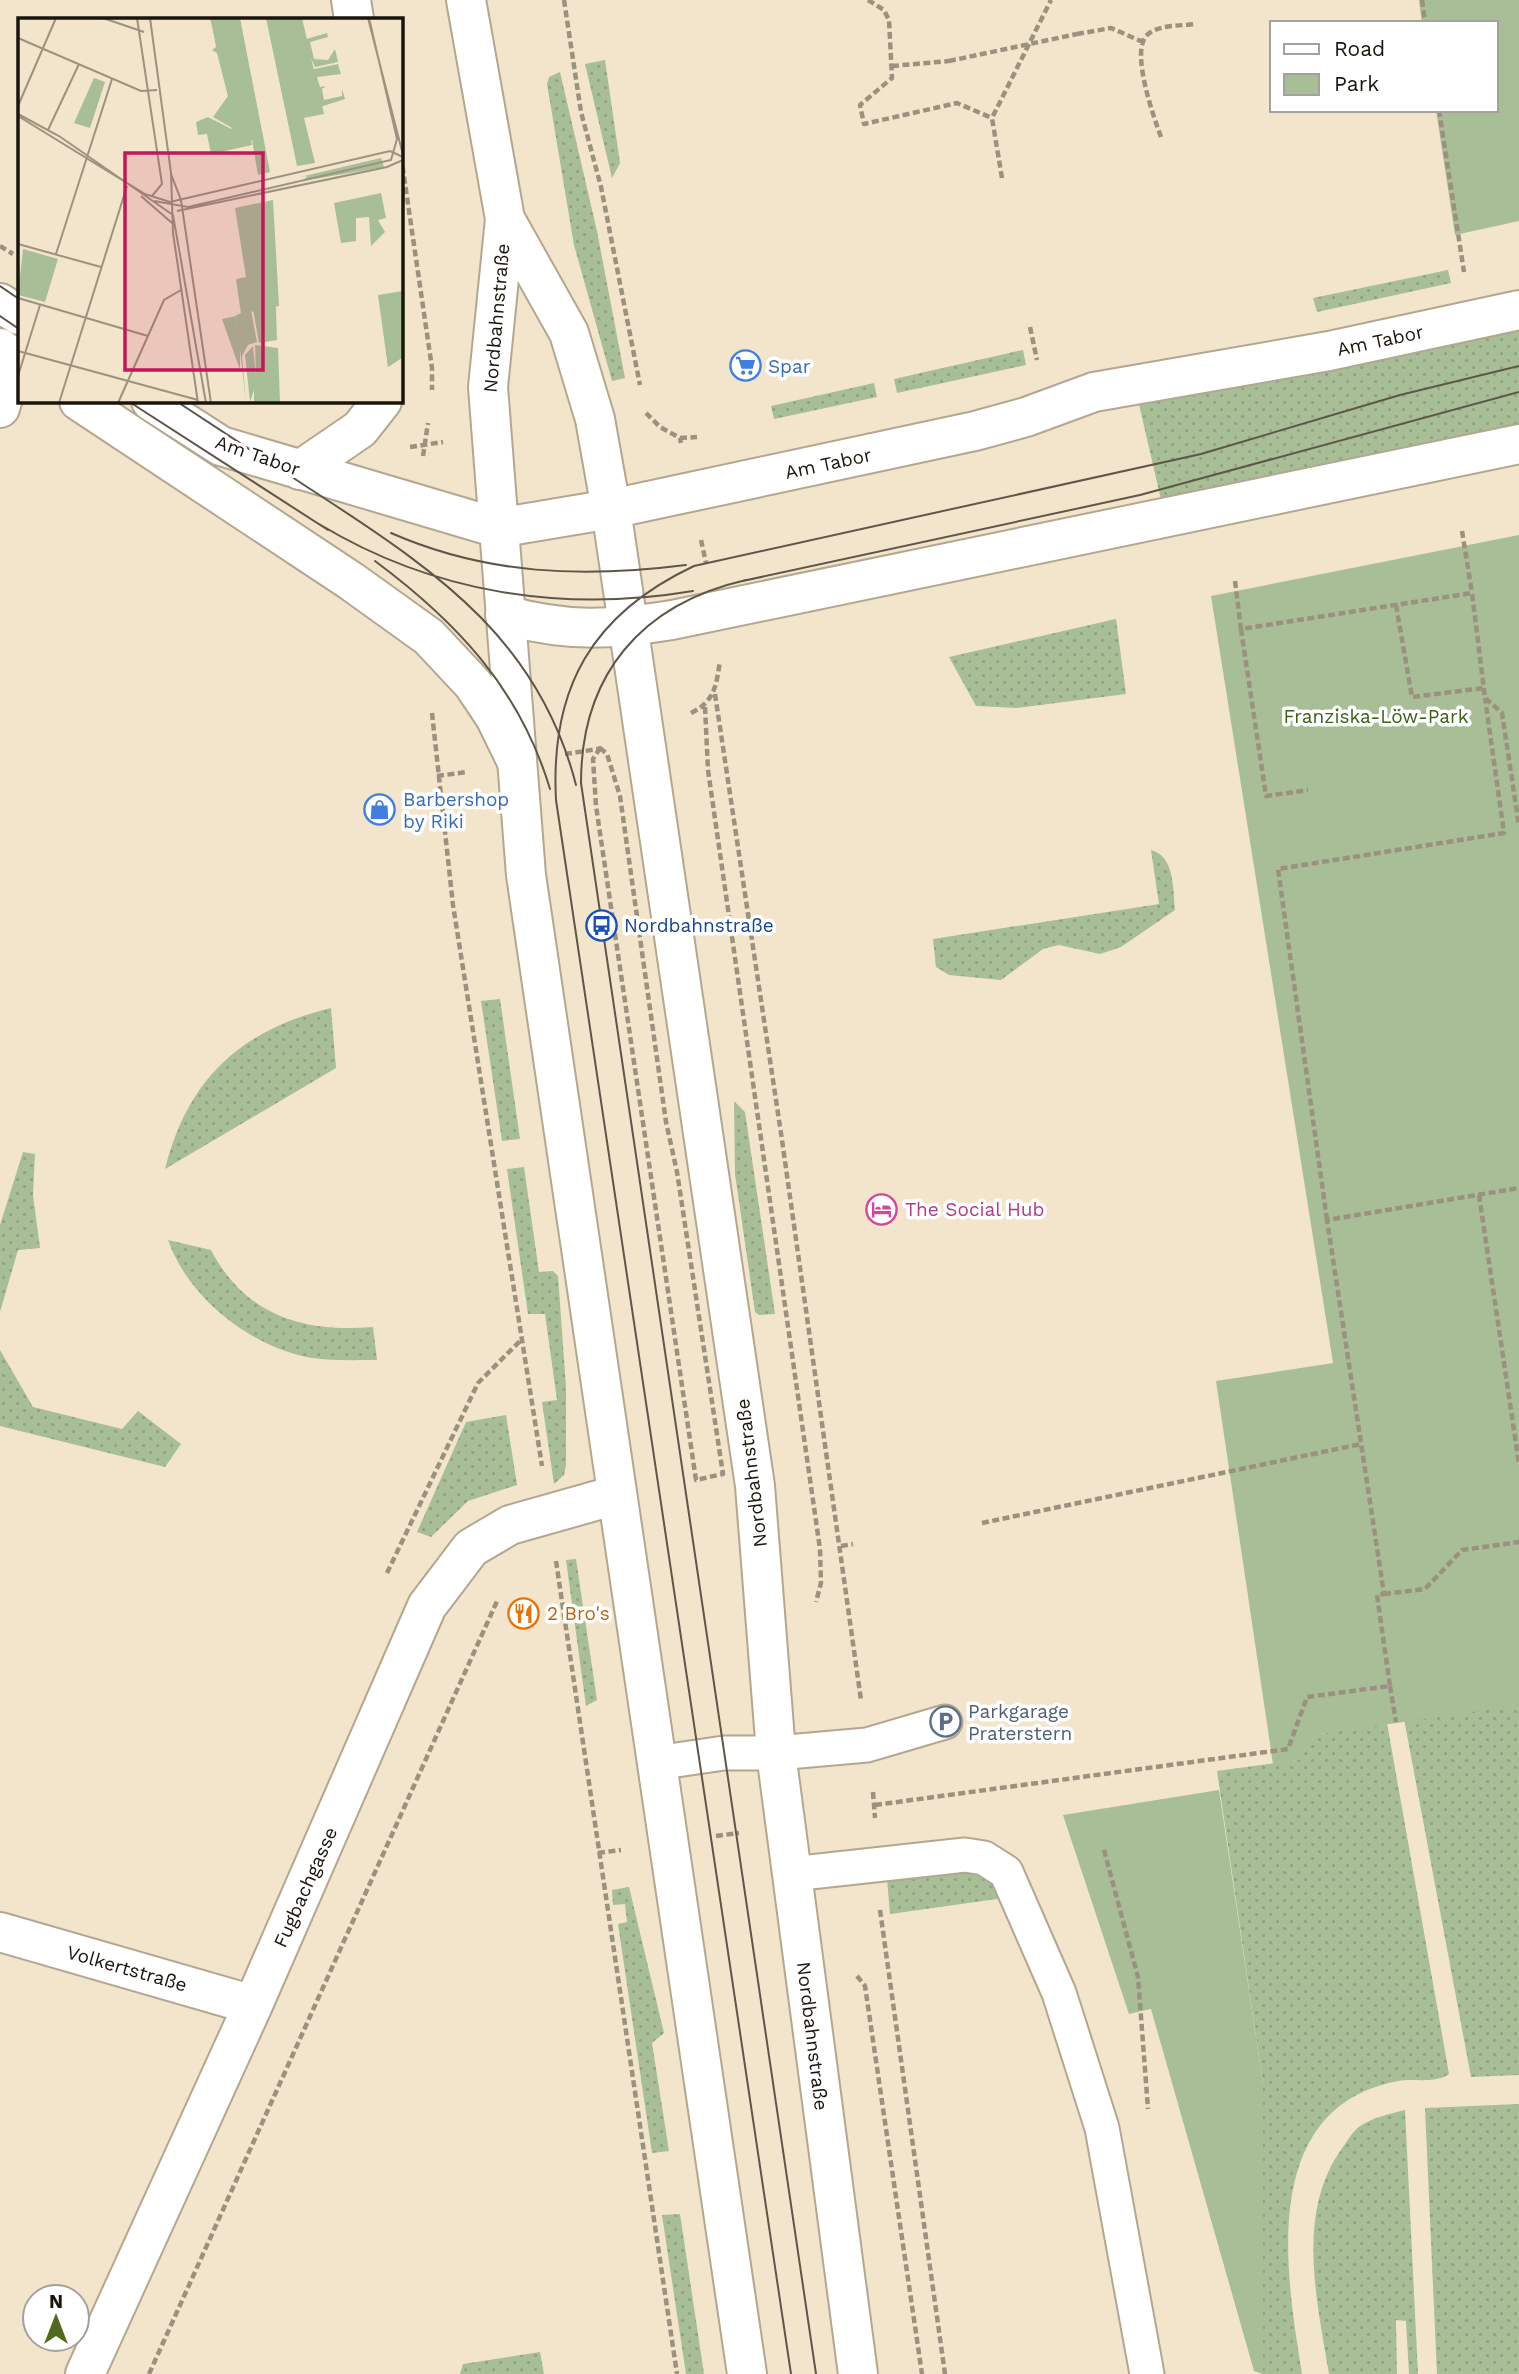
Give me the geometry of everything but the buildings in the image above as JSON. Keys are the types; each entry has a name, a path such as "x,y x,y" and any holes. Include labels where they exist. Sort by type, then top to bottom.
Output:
{"street":[{"path":"351,0 354,18"},
{"name":"Nordbahnstraße","path":"466,0 505,219 488,387 526,875 747,2374"},
{"name":"Nordbahnstraße","path":"505,219 569,333 595,419 611,509 626,628 755,1486 776,1754 858,2374"},
{"path":"0,303 18,314"},
{"name":"Am Tabor","path":"153,402 221,446 498,528 611,509 975,431 1026,417 1094,392 1329,351 1519,310"},
{"path":"0,408 11,356"},
{"path":"81,402 351,581 429,637 473,684 495,717 517,762"},
{"path":"300,470 360,429 381,402"},
{"path":"505,615 558,628 626,628 716,613 1519,444"},
{"name":"Fugbachgasse","path":"85,2374 253,2005 427,1606 471,1548 510,1525 616,1495"},
{"name":"Volkertstraße","path":"0,1932 253,2005"}],"lane":[{"path":"656,1763 724,1754 776,1754 867,1745 945,1721"},
{"path":"792,1874 965,1855 996,1864 1012,1883 1059,1993 1102,2128 1147,2374"}],"path":[{"path":"564,0 581,112 601,187 642,398"},
{"path":"868,0 887,15 892,78 860,105 864,124 957,103 992,118"},
{"path":"1002,178 992,118 1051,0"},
{"path":"1422,0 1426,21"},
{"path":"1143,42 1157,30 1196,24"},
{"path":"892,66 949,61 1111,28 1143,42"},
{"path":"1143,42 1146,87 1161,137"},
{"path":"1439,112 1466,281"},
{"path":"402,163 432,368 431,401"},
{"path":"1030,327 1038,363"},
{"path":"423,444 431,412"},
{"path":"644,412 660,427 680,438 716,613 721,658 715,694 841,1546 875,1805 876,1864 910,2140 944,2374"},
{"path":"1384,1594 1327,1220 1278,869 1504,833 1462,531"},
{"path":"1235,581 1266,796 1308,790"},
{"path":"1241,629 1472,593"},
{"path":"1396,605 1412,697 1484,688"},
{"path":"437,776 596,749 705,707 715,694"},
{"path":"1485,698 1502,713 1519,826"},
{"path":"431,700 437,776 453,905 549,1514 677,2374"},
{"path":"1327,1220 1519,1188"},
{"path":"1479,1195 1519,1464"},
{"path":"982,1523 1361,1444"},
{"path":"1396,1723 1377,1595 1425,1589 1462,1550 1519,1542"},
{"path":"841,1546 853,1544"},
{"path":"546,1568 556,1563"},
{"path":"149,2374 503,1587"},
{"path":"875,1805 1288,1749 1307,1697 1390,1686"},
{"path":"1104,1850 1138,1977 1149,2122"}],"green space":[{"path":"1419,0 1519,0 1519,221 1455,235 1436,112 1498,112 1498,21 1422,21"},
{"path":"605,60 620,163 612,178 585,64"},
{"path":"560,72 597,231 625,378 612,381 574,245 547,84 549,77"},
{"path":"1448,270 1451,283 1317,312 1313,298"},
{"path":"1519,327 1519,427 1162,504 1138,400"},
{"path":"1023,350 1026,365 897,393 894,379"},
{"path":"874,383 877,397 774,419 771,406"},
{"name":"Franziska-Löw-Park","path":"1519,535 1519,1705 1321,1734 1298,1760 1273,1764 1216,1381 1333,1363 1211,596"},
{"path":"1116,619 1126,694 1017,708 976,706 949,657"},
{"path":"1151,850 1159,853 1169,866 1175,910 1121,947 1100,954 1059,945 1043,949 1001,980 949,975 936,967 933,939 1159,904"},
{"path":"500,999 520,1139 502,1141 481,1001"},
{"path":"331,1008 336,1068 165,1169 175,1137 188,1109 204,1084 223,1063 270,1030"},
{"path":"734,1101 745,1112 775,1314 759,1315 755,1312 735,1174"},
{"path":"23,1152 35,1154 33,1195 40,1248 18,1250 0,1312 0,1225"},
{"path":"524,1167 539,1272 553,1271 558,1276 566,1387 566,1465 564,1475 554,1484 542,1402 557,1400 545,1314 528,1314 507,1169"},
{"path":"168,1240 211,1250 241,1290 259,1305 278,1315 323,1327 373,1327 377,1360 312,1358 289,1352 245,1331 225,1317 191,1282"},
{"path":"0,1350 33,1407 122,1429 138,1411 181,1444 165,1467 0,1426"},
{"path":"506,1415 517,1485 468,1501 431,1537 417,1532 466,1422"},
{"path":"576,1559 597,1700 586,1706 566,1560"},
{"path":"1519,1692 1519,2075 1471,2077 1402,1708"},
{"path":"1387,1723 1449,2074 1438,2079 1404,2080 1372,2088 1348,2100 1321,2124 1304,2154 1293,2189 1289,2227 1292,2304 1302,2374 1263,2374 1263,2084 1217,1771 1298,1760 1320,1734"},
{"path":"1219,1790 1263,2084 1263,2374 1254,2371 1151,2009 1129,2014 1063,1815"},
{"path":"957,1869 988,1871 1004,1898 890,1914 887,1879"},
{"path":"629,1887 664,2033 652,2043 669,2151 652,2153 618,1924 627,1922 625,1904 613,1905 612,1890"},
{"path":"1519,2104 1519,2374 1437,2374 1425,2108"},
{"path":"1405,2110 1418,2374 1409,2374 1406,2321 1396,2320 1397,2374 1329,2374 1319,2316 1314,2257 1314,2228 1319,2199 1328,2172 1355,2130 1371,2120"},
{"path":"680,2214 704,2374 686,2374 662,2215"},
{"path":"540,2352 544,2374 460,2374 463,2364"}],"tram line":[{"path":"0,286 18,298"},
{"path":"0,316 18,328"},
{"path":"791,2374 556,800 556,760 561,723 570,689 584,659 604,632 629,607 659,585 694,566 1201,454 1400,395 1519,366"},
{"path":"738,582 1140,495 1519,392"},
{"path":"130,402 328,530"},
{"path":"178,402 409,556 481,618 512,653 538,692 560,735 576,785"},
{"path":"319,524 362,548 407,567 500,592 595,600 693,591"},
{"path":"391,533 463,558 536,570 610,571 686,565"},
{"path":"375,561 433,608 482,660 522,720 550,789"},
{"path":"746,580 709,591 676,607 648,626 624,650 606,678 592,709 584,744 581,783 816,2374"}],"place":[{"name":"Spar","path":"745,366"},
{"name":"Barbershop by Riki","path":"380,810"},
{"name":"Nordbahnstraße","path":"601,925"},
{"name":"The Social Hub","path":"882,1209"},
{"name":"2 Bro's","path":"524,1613"},
{"name":"Parkgarage Praterstern","path":"945,1722"}]}
